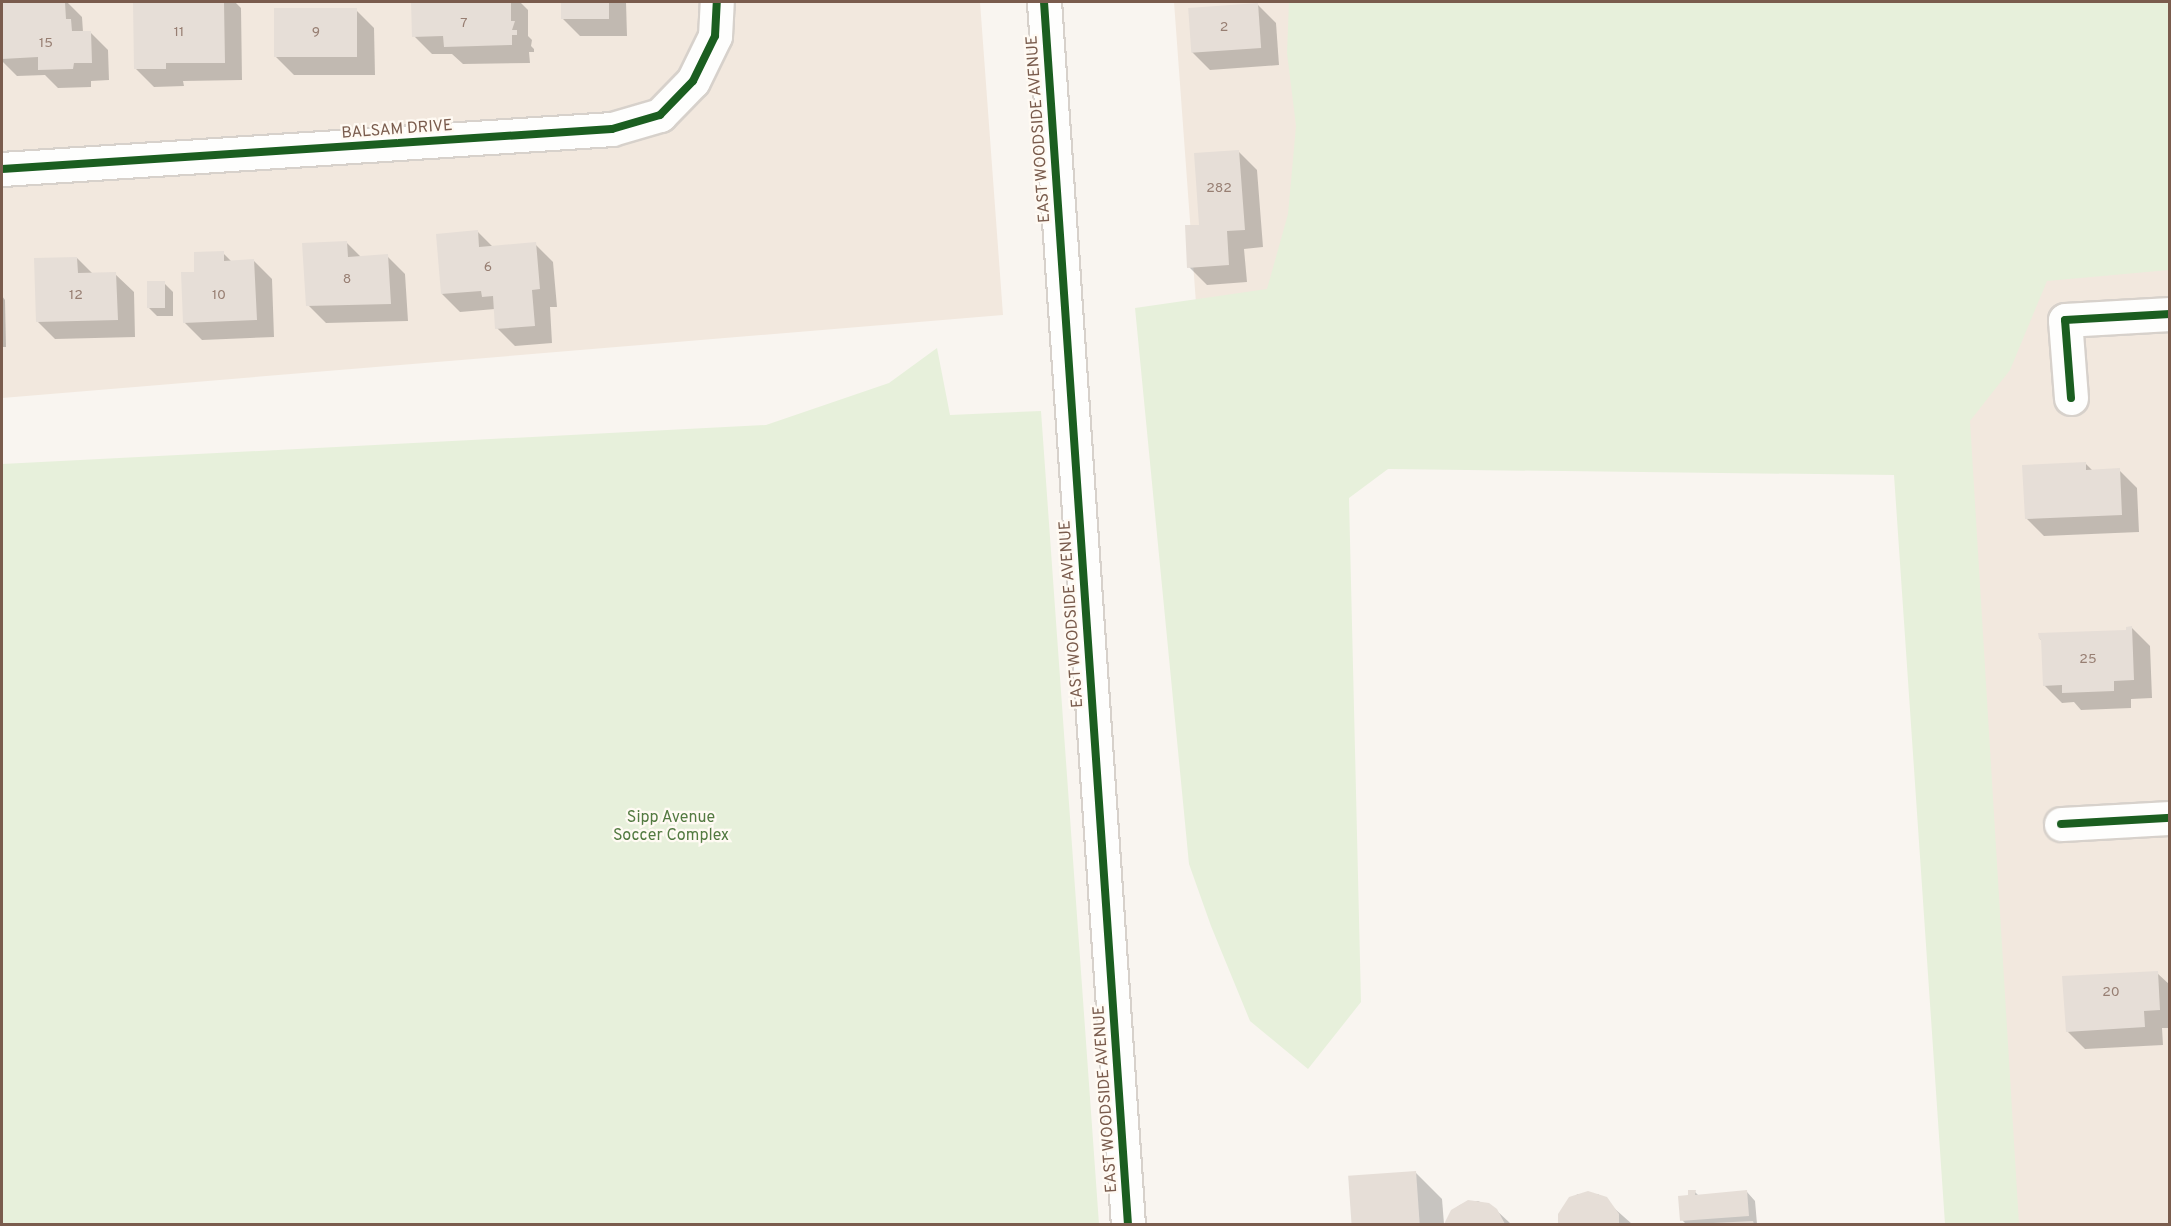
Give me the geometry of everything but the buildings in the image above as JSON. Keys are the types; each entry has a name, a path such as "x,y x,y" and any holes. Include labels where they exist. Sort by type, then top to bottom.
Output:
{"main road":[{"name":"BALSAM DRIVE","path":"2,169 612,129 660,115 693,81 715,36 717,2"},
{"name":"EAST WOODSIDE AVENUE","path":"1044,2 1128,1224"},
{"path":"2071,398 2065,320 2169,314"},
{"path":"2061,824 2169,818"}],"shaded area":[{"path":"2,2 980,2 1003,315 2,398"},
{"path":"1174,2 2169,2 2169,1224 1999,1224 1949,352 1200,358"}],"green space":[{"path":"1289,2 2169,2 2169,270 2047,281 2010,370 1970,421 2019,1224 1945,1224 1894,475 1388,469 1349,498 1361,1002 1308,1069 1250,1021 1211,926 1189,864 1135,308 1267,289 1288,214 1296,126 1287,53"},
{"name":"Sipp Avenue Soccer Complex","path":"937,348 950,415 1041,411 1099,1224 2,1224 2,464 766,425 889,383"}],"cycle path":[{"path":"2,169 612,129 660,115 693,81 715,36 717,2"},
{"path":"1044,2 1128,1224"},
{"path":"2071,398 2065,320 2170,314"},
{"path":"2061,824 2170,818"}]}
